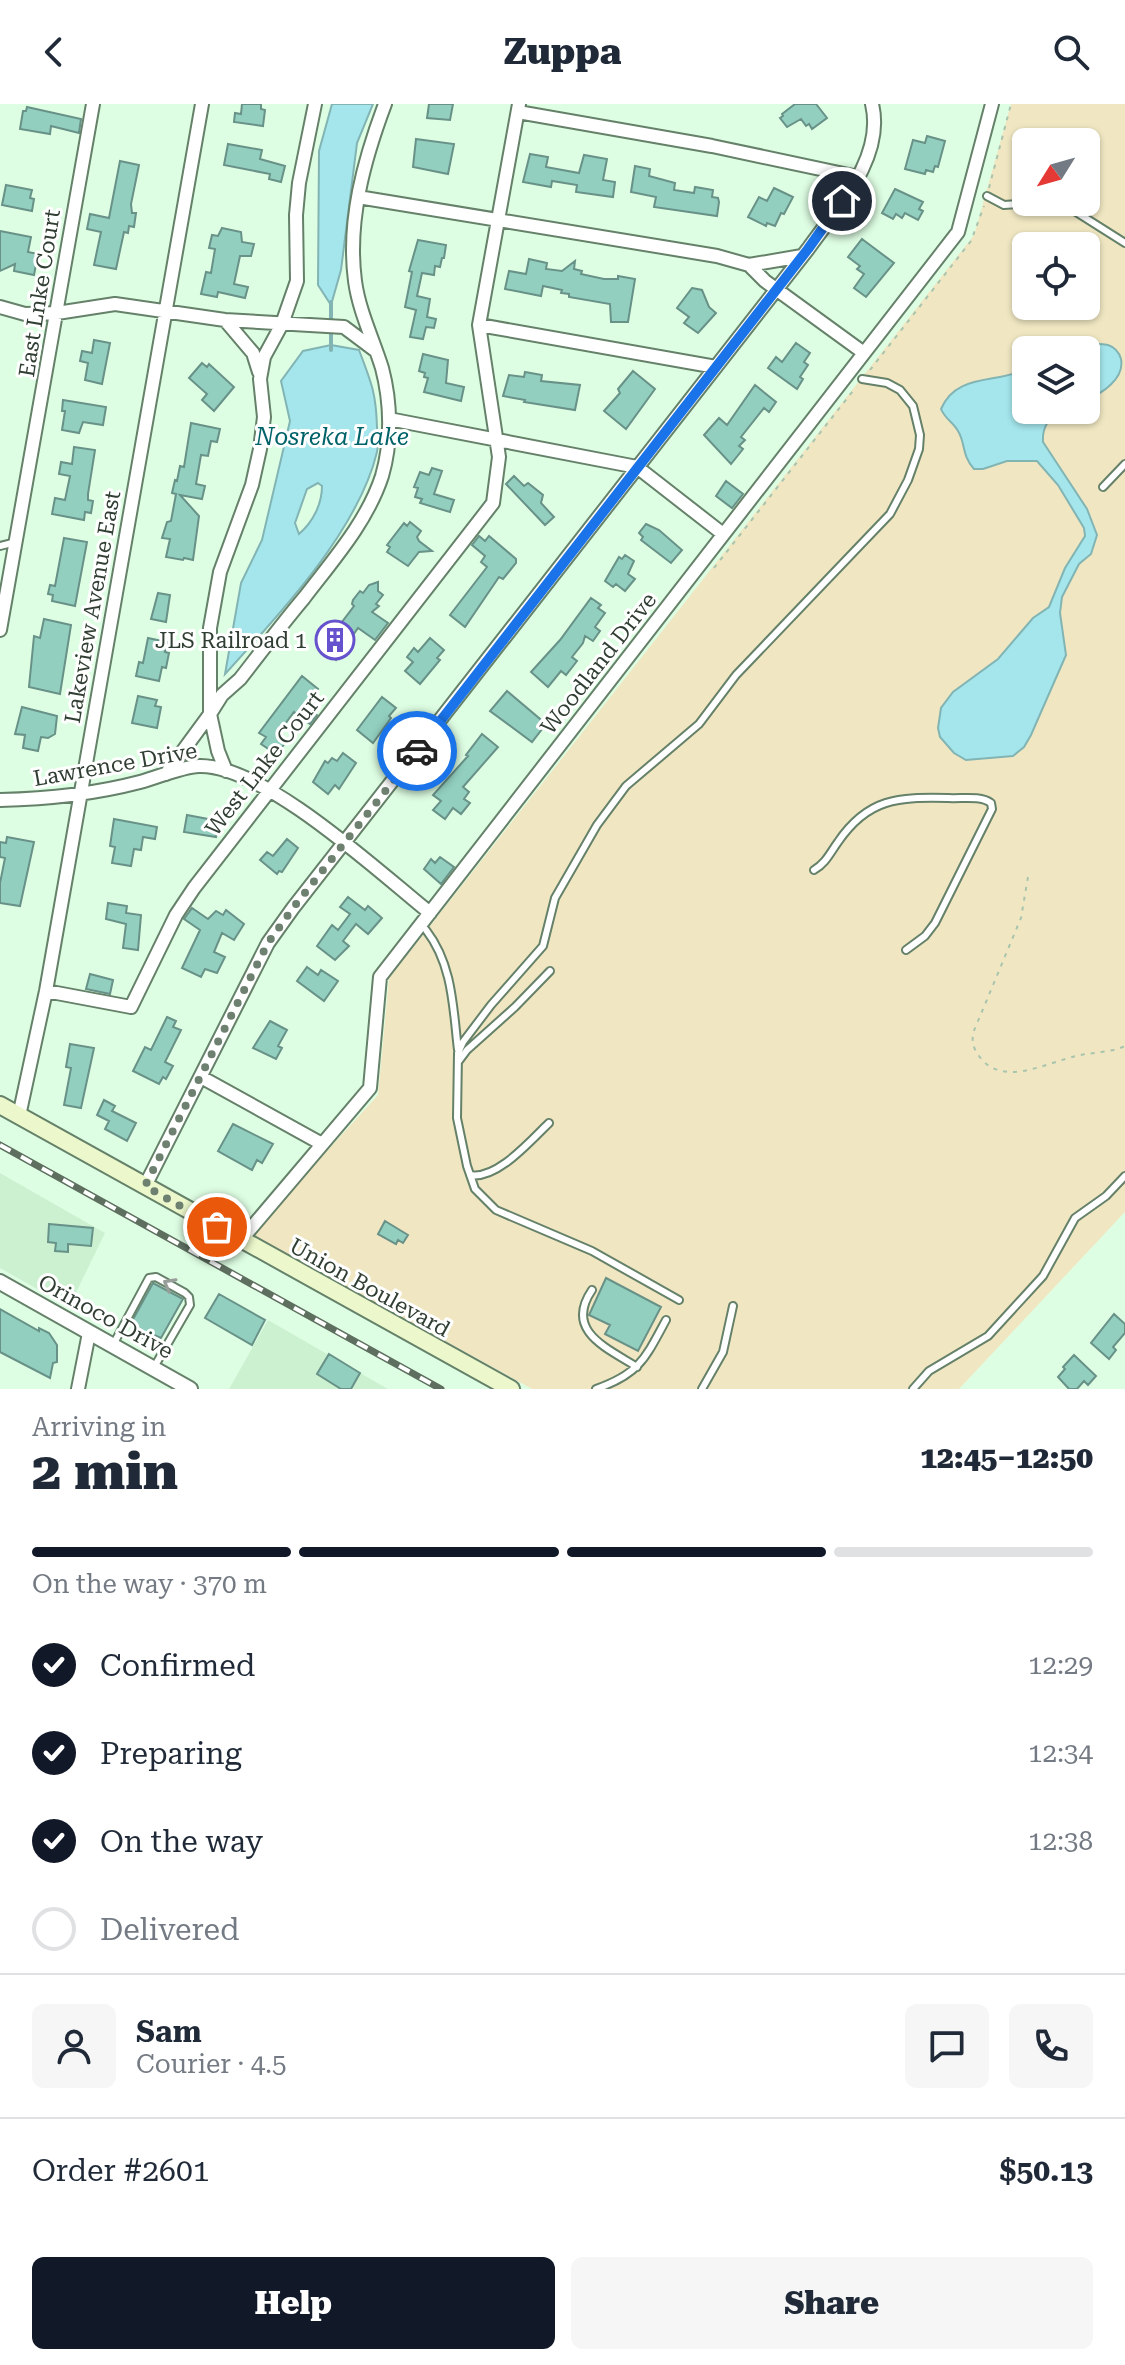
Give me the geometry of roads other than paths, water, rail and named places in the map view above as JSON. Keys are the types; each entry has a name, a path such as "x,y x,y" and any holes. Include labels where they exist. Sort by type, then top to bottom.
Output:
{"main road":[{"name":"Union Boulevard","path":"0,1105 511,1389"}],"street":[{"name":"East Lnke Court","path":"0,630 93,104"},
{"name":"Lakeview Avenue East","path":"19,1116 46,991 202,104"},
{"path":"260,379 264,357 282,324 297,281 299,183 315,104"},
{"path":"166,774 222,695 240,679 337,556 371,504 382,475 389,443 383,371 355,282 353,253 358,197 367,151 385,104"},
{"path":"145,1186 268,943 802,256 858,177 874,134 872,104"},
{"name":"Woodland Drive","path":"241,1240 370,1088 380,977 958,232 992,104"},
{"path":"498,219 518,108 858,177"},
{"path":"358,197 717,256 749,265 802,256"},
{"name":"West Lnke Court","path":"46,991 131,1007 176,915 268,790 493,503 499,457 479,325 498,219"},
{"path":"749,265 776,289 864,353"},
{"path":"0,307 25,314 57,313 115,304 225,320 344,327 376,351"},
{"path":"344,327 362,307"},
{"path":"225,320 253,353 260,379 264,417 252,485 220,572 210,628 210,714 226,771"},
{"path":"479,325 716,367"},
{"path":"389,419 637,467 723,534"},
{"name":"Lawrence Drive","path":"0,800 79,794 139,783 200,766 237,773 268,790 345,845 430,913"},
{"path":"201,1077 322,1144"},
{"name":"Orinoco Drive","path":"0,1282 190,1389"},
{"path":"78,1389 89,1333"}],"lane":[{"path":"987,196 1004,205 1012,204"},
{"path":"1082,216 1125,243"},
{"path":"458,1053 491,1005 543,946 555,898 597,825 626,786 699,724 745,665 890,514 908,480 919,449 920,435 913,406 900,390 887,383 862,379"},
{"path":"1103,487 1125,464"},
{"path":"0,546 16,542"},
{"path":"814,870 824,864 859,815 889,801 915,798 979,799 991,803 992,809 935,923 925,936 906,950"},
{"path":"426,930 439,947 450,983 458,1053 457,1118 475,1189 496,1210 592,1251 679,1300"},
{"path":"458,1062 550,971"},
{"path":"470,1175 480,1177 489,1174 549,1123"},
{"path":"913,1389 929,1371 988,1336 1043,1276 1075,1218 1106,1196 1125,1176"},
{"path":"113,1346 149,1278 156,1277 185,1293 190,1305 153,1369"},
{"path":"592,1290 583,1303 581,1320 594,1339 637,1367"},
{"path":"702,1389 723,1352 733,1306"},
{"path":"596,1389 618,1382 637,1367 666,1320"}],"water":[{"path":"332,104 373,104 357,143 341,270 331,305 318,285 319,151"},
{"path":"1100,344 1116,350 1121,359 1116,379 1100,393"},
{"name":"Nosreka Lake","path":"331,345 359,350 374,396 377,452 353,512 335,541 292,599 225,674 241,583 262,540 290,421 281,381 303,351","holes":["318,483 322,486 316,512 299,534 295,523 307,489"]},
{"path":"1012,374 1012,424 1047,424 1043,442 1087,509 1097,535 1091,554 1079,564 1062,597 1060,613 1066,655 1031,735 1024,747 1013,756 966,760 954,753 940,737 941,708 953,692 998,659 1033,618 1049,607 1065,568 1085,536 1084,528 1058,485 1037,461 1007,461 974,469 967,459 958,431 941,409 956,390 978,381"}],"waterway":[{"path":"331,302 331,350"}],"railway":[{"path":"0,1145 441,1389"}],"place":[{"name":"JLS Railroad 1","path":"335,640"}]}
